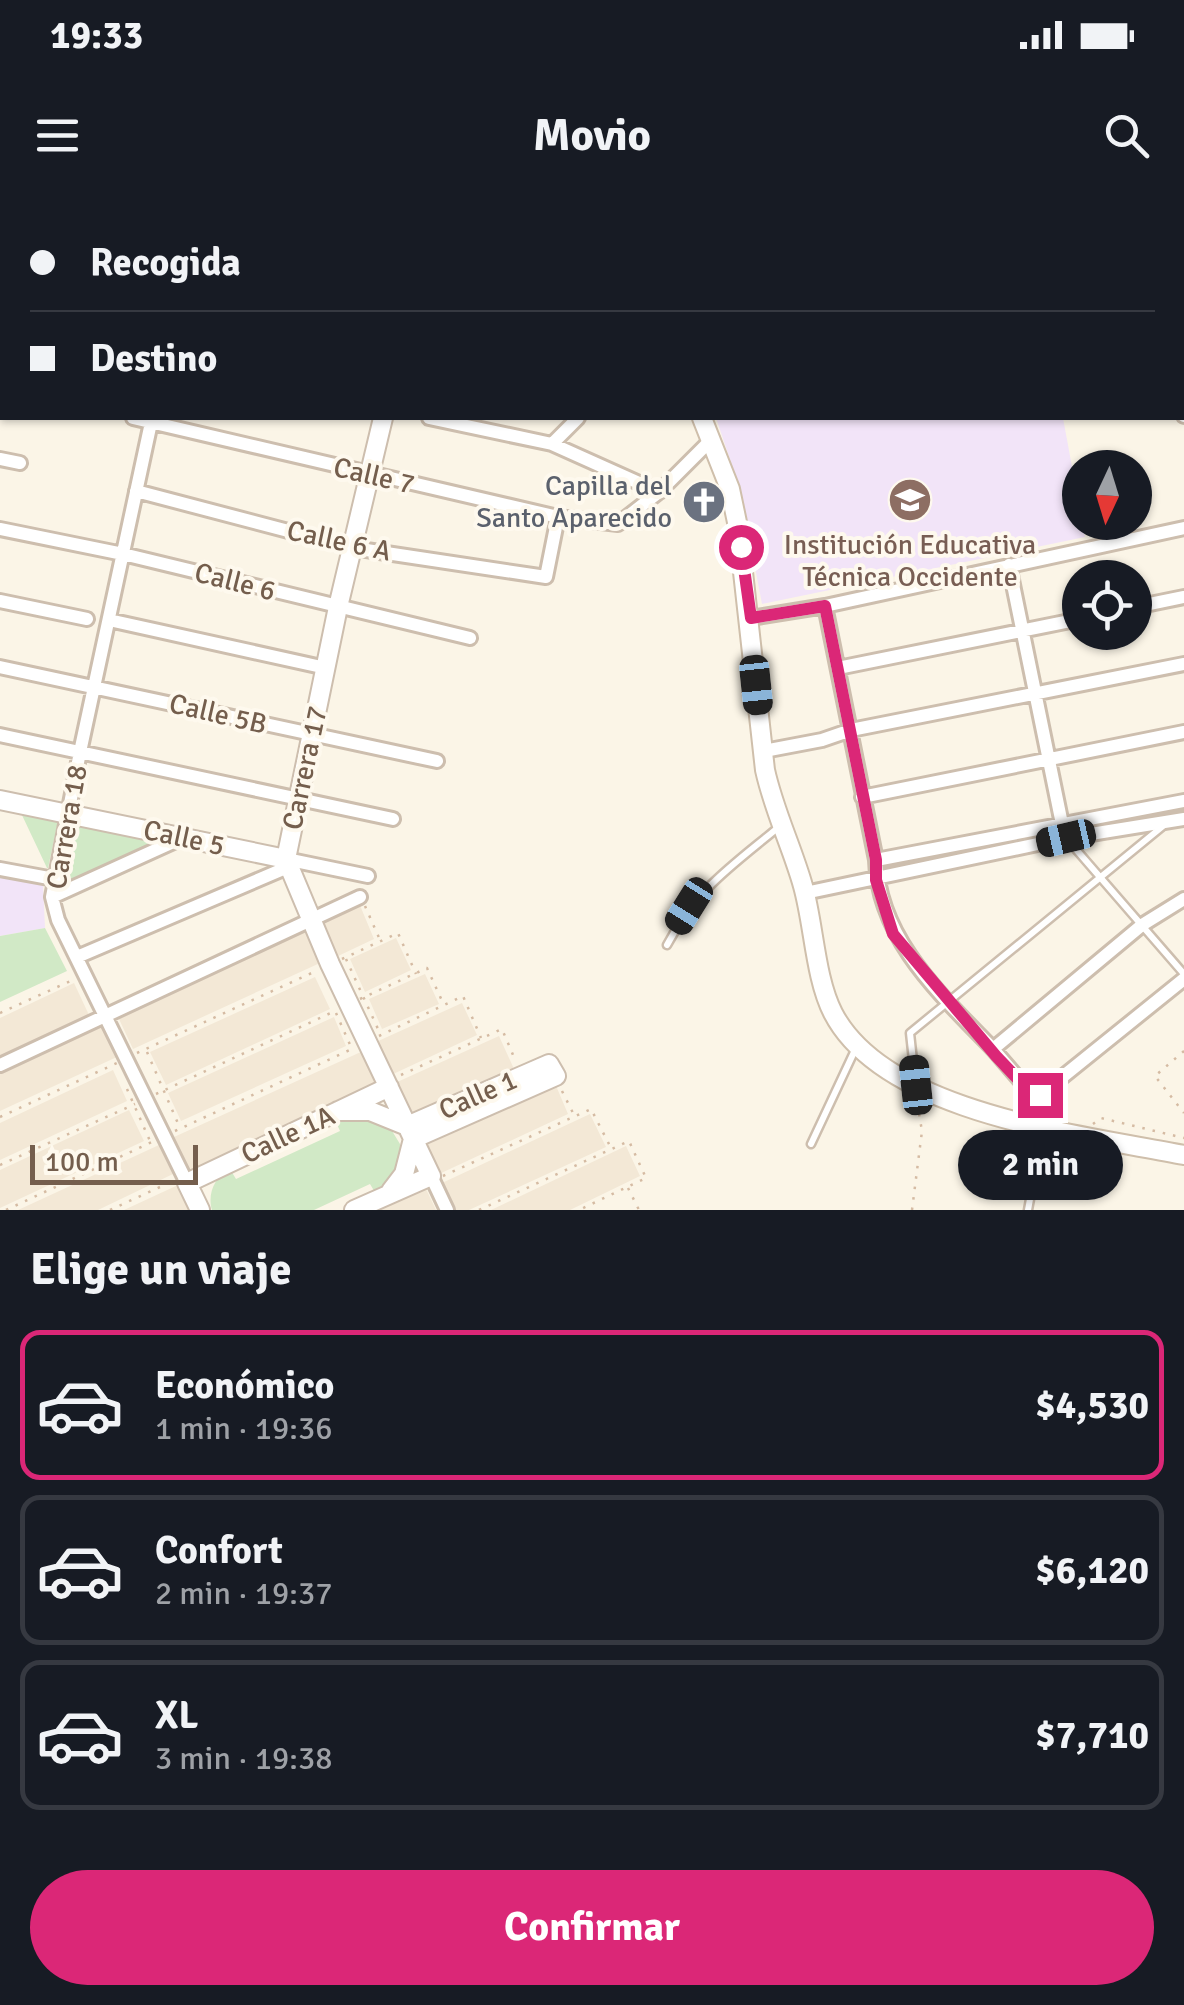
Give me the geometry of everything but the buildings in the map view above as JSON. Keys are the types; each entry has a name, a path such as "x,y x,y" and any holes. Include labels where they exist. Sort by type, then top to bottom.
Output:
{"street":[{"name":"Carrera 18","path":"151,420 52,896 58,920 127,1058 139,1102 157,1140 202,1210"},
{"name":"Calle 7","path":"155,420 370,475 558,517 618,524 659,492"},
{"name":"Carrera 17","path":"383,420 338,607 287,863 310,920 338,961 349,1004 447,1210"},
{"path":"438,420 552,444 659,492 712,439"},
{"path":"552,444 576,420"},
{"path":"703,420 730,489 751,618 772,802 805,894 831,1010 846,1034 916,1085 992,1116 1184,1155"},
{"path":"0,459 20,463"},
{"name":"Calle 6 A","path":"136,491 354,548 546,578 558,517"},
{"name":"Calle 6","path":"0,528 470,638"},
{"path":"751,618 825,606 1184,528"},
{"path":"1008,565 1064,831"},
{"path":"1152,603 1184,596"},
{"path":"0,600 87,619"},
{"path":"825,606 876,860 876,880 893,934 1030,1092 1040,1095 1184,976"},
{"path":"108,620 326,668"},
{"path":"838,668 1062,623"},
{"path":"764,751 1184,664"},
{"name":"Calle 5B","path":"0,666 437,761"},
{"path":"862,797 1184,732"},
{"path":"0,735 393,819"},
{"name":"Calle 5","path":"0,800 287,863 368,876"},
{"path":"805,894 876,880 1184,801"},
{"path":"876,860 1064,831 1166,824 1184,819"},
{"path":"52,896 183,838"},
{"path":"76,957 287,863"},
{"path":"0,868 54,879"},
{"path":"0,1065 360,897"},
{"path":"993,1049 1142,925 1184,898"},
{"path":"410,1132 552,1070"},
{"name":"Calle 1","path":"410,1132 522,1076 552,1070"},
{"name":"Calle 1A","path":"185,1179 222,1166 388,1085"},
{"path":"338,1111 370,1111 410,1132"},
{"path":"388,1195 404,1174 410,1132"},
{"path":"202,1210 208,1188 222,1166"},
{"path":"354,1210 432,1178"}],"lane":[{"path":"916,1085 910,1033 1166,824"},
{"path":"667,945 701,892 782,825"},
{"path":"1064,831 1184,976"},
{"path":"811,1144 858,1044"},
{"path":"1028,1210 1043,1127"}],"path":[{"path":"360,897 381,941"},
{"path":"0,1117 398,933 416,974"},
{"path":"338,961 349,1004 366,1042"},
{"path":"0,1165 427,968 444,1005"},
{"path":"0,1013 86,974"},
{"path":"6,1210 463,996 482,1038"},
{"path":"349,1004 366,1042"},
{"path":"388,1085 502,1029 522,1076"},
{"path":"146,1050 180,1129"},
{"path":"1184,1051 1155,1076 1184,1113"},
{"path":"552,1070 574,1116"},
{"path":"121,1077 139,1102 157,1140"},
{"path":"912,1210 922,1131 918,1108 942,1098"},
{"path":"432,1178 590,1109 611,1148"},
{"path":"1080,1134 1101,1118 1184,1138"},
{"path":"479,1210 629,1141 646,1178 579,1210"},
{"path":"110,1210 185,1179"},
{"path":"628,1187 639,1210"}],"shaded area":[{"name":"Institución Educativa Técnica Occidente","path":"717,420 1063,420 1069,450 1062,450 1062,540 1071,540 762,604 740,489"},
{"path":"0,876 43,884 45,928 0,936"},
{"path":"359,903 374,939 336,957 319,922"},
{"path":"305,930 320,963 133,1049 119,1019"},
{"path":"396,938 411,970 365,992 350,959"},
{"path":"425,974 439,1004 382,1029 369,999"},
{"path":"315,977 330,1009 166,1085 150,1052"},
{"path":"74,983 89,1015 0,1056 0,1018"},
{"path":"462,1003 477,1035 391,1075 376,1042"},
{"path":"334,1017 346,1046 181,1121 168,1093"},
{"path":"103,1024 119,1056 0,1111 0,1072"},
{"path":"499,1036 514,1069 410,1116 395,1083"},
{"path":"363,1051 378,1083 190,1172 174,1137"},
{"path":"113,1070 127,1101 0,1160 0,1123"},
{"path":"554,1081 568,1114 437,1175 421,1141"},
{"path":"129,1110 144,1141 0,1208 0,1170"},
{"path":"590,1114 606,1147 469,1210 455,1210 442,1183"},
{"path":"159,1145 173,1174 98,1210 18,1210"},
{"path":"626,1146 640,1176 570,1210 491,1210"},
{"path":"178,1185 190,1210 124,1210"},
{"path":"426,1189 436,1210 377,1210"}],"green space":[{"path":"21,813 58,821 48,868 47,868"},
{"path":"75,825 157,841 63,886"},
{"path":"45,928 67,971 0,1002 0,936"},
{"path":"357,1114 389,1126 400,1144 402,1155 394,1179 376,1194 370,1184 314,1210 212,1210 212,1192 225,1172 230,1169 236,1179 340,1131 335,1120"}],"place":[{"name":"Institución Educativa Técnica Occidente","path":"910,500"},
{"name":"Capilla del Santo Aparecido","path":"704,502"}],"route":[{"path":"741,547 751,618 825,606 876,860 876,880 893,934 996,1056 1030,1092 1040,1095"}]}
